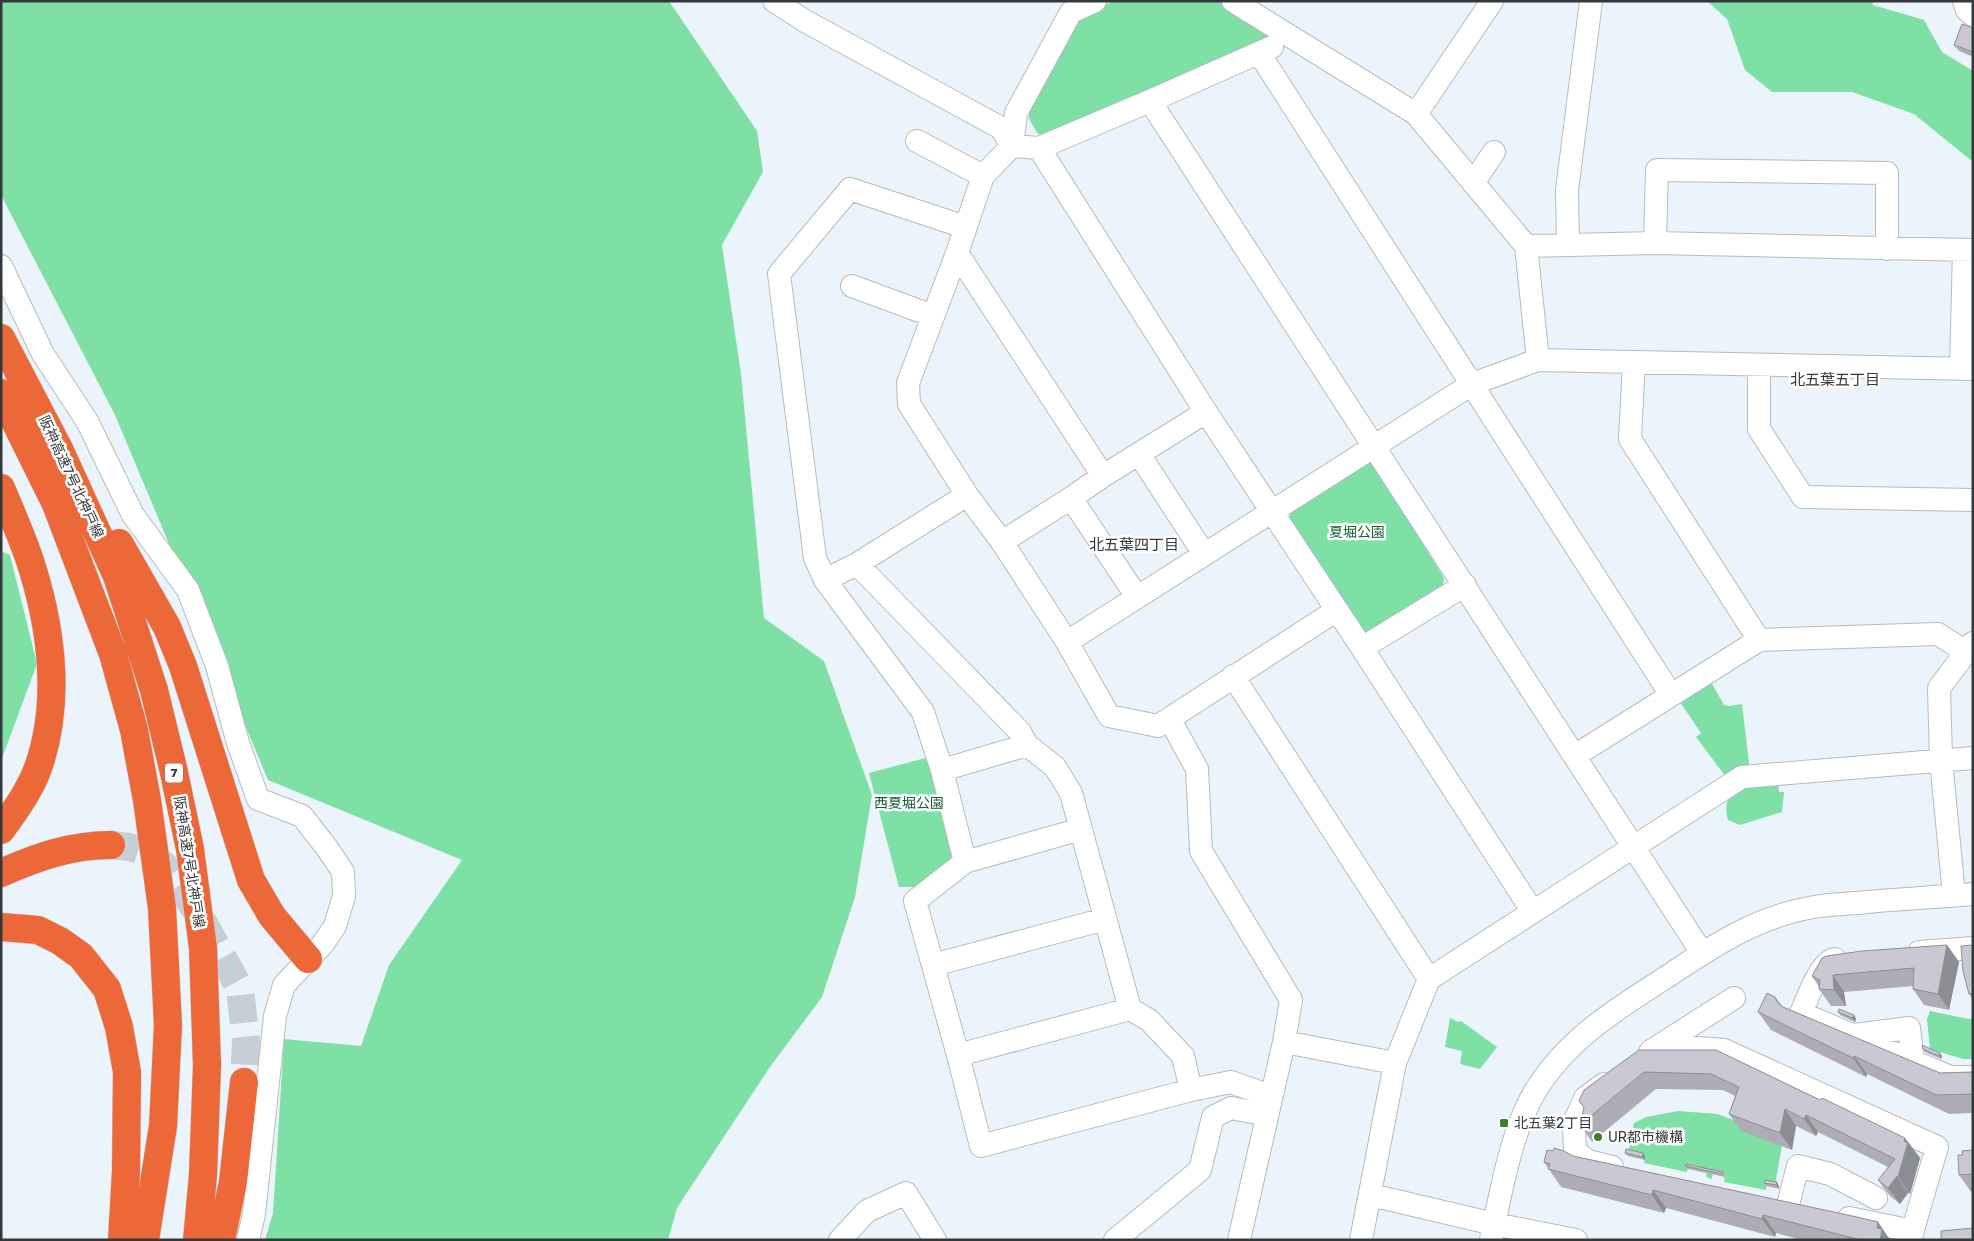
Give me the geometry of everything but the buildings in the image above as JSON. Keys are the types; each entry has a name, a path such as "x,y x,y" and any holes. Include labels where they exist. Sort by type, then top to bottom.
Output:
{"highway":[{"name":"阪神高速7号北神戸線","path":"1,338 60,451 120,585 154,690 174,768 190,849 203,948 207,1065 203,1175 197,1240"},
{"name":"阪神高速7号北神戸線","path":"1,393 56,504 113,654 134,730 147,800 162,908 168,1025 163,1126 145,1240"},
{"path":"60,451 114,534 167,627 182,666 252,880 272,916 308,958"},
{"path":"1,488 28,556 43,611 51,658 51,682 47,736 38,769 21,801 1,830"},
{"path":"1,873 57,851 88,845 111,845"},
{"path":"1,927 38,930 60,941 81,956 107,989 119,1026 127,1072 126,1171 122,1240"},
{"path":"221,1240 233,1182 244,1082"}],"street":[{"path":"774,1 1001,128 1012,146"},
{"path":"1095,1 1068,6 1016,113 1012,146 983,176 957,253 908,383 909,404 967,495 1002,542 1067,642 1109,716 1158,726 1170,720 1233,676 1336,610"},
{"path":"1233,1 1416,114 1526,246 1538,360"},
{"path":"1416,114 1492,1"},
{"path":"1568,245 1567,190 1591,1"},
{"path":"1964,1 1967,10 1973,15"},
{"path":"1012,146 1038,148 1292,38"},
{"path":"1258,53 1671,695"},
{"path":"1150,101 1576,755 1702,953"},
{"path":"917,141 983,176"},
{"path":"1038,148 1206,412 1533,912"},
{"path":"1473,183 1494,152"},
{"path":"1655,243 1657,170 1887,173 1887,249"},
{"path":"965,227 850,189 779,274 815,558 825,580 923,712 942,770 965,862"},
{"path":"1067,642 1472,384 1538,360 1967,368 1968,250 1655,243 1526,246"},
{"path":"957,253 1103,476"},
{"path":"1,266 43,354 87,421 133,514 188,590 217,666 238,743 258,799 302,816 343,872 344,896 335,926 322,945 284,985 275,1016 254,1214 248,1240"},
{"path":"852,286 933,316"},
{"path":"1634,362 1630,439 1759,640"},
{"path":"1760,365 1759,429 1803,497 1973,500"},
{"path":"1002,542 1206,412"},
{"path":"1139,454 1204,554"},
{"path":"825,580 857,564 967,495"},
{"path":"1071,498 1137,597"},
{"path":"857,564 1020,732 1027,745 1055,767 1071,793 1130,1009 1148,1020 1183,1056 1191,1090"},
{"path":"1362,648 1465,585"},
{"path":"1492,1232 1523,1115 1546,1076 1562,1055 1596,1024 1702,953 1761,922 1814,907 1963,894 1941,760 1939,688 1970,647 1938,634 1759,640 1576,755"},
{"path":"1233,676 1429,979"},
{"path":"1170,720 1197,769 1201,851 1291,1000 1284,1042 1239,1240"},
{"path":"942,770 1027,745"},
{"path":"1361,1240 1395,1063 1429,979 1635,848 1742,777 1973,758"},
{"path":"1081,829 965,862 914,901 958,1056 981,1146 1191,1090 1232,1082 1269,1105"},
{"path":"933,965 1106,919"},
{"path":"1902,953 1973,948"},
{"path":"1852,956 1829,960 1825,964 1801,1013 1952,1078 1973,1077"},
{"path":"1637,1172 1588,1161 1575,1151 1574,1123 1585,1098 1734,998"},
{"path":"958,1056 1130,1009"},
{"path":"1284,1042 1395,1063"},
{"path":"1633,1064 1698,1048 1724,1050 1937,1147 1911,1236 1767,1200"},
{"path":"1115,1240 1200,1170 1212,1117 1231,1108 1269,1105"},
{"path":"1807,1209 1798,1166 1830,1174 1876,1198"},
{"path":"840,1240 867,1211 906,1193 934,1240"},
{"path":"1371,1195 1492,1232 1576,1240"}],"green space":[{"path":"1,1 669,1 757,131 763,172 722,245 741,374 764,618 824,661 872,795 855,897 822,997 770,1067 677,1208 668,1240 265,1240 273,1213 284,1039 361,1046 389,965 462,860 268,780 115,415 1,195"},
{"path":"1114,1 1226,1 1268,28 1267,45 1052,138 1038,134 1029,119 1029,108 1074,18"},
{"path":"1707,1 1872,1 1873,5 1924,20 1942,52 1973,71 1973,162 1914,114 1852,92 1772,92 1745,70 1727,19"},
{"name":"夏堀公園","path":"1361,460 1374,464 1444,578 1443,590 1362,635 1290,520 1290,508"},
{"path":"1,551 10,555 37,664 1,761"},
{"path":"1711,682 1724,705 1742,704 1750,771 1729,781 1696,737 1701,733 1680,702"},
{"name":"西夏堀公園","path":"929,757 952,855 949,867 919,887 899,887 869,773"},
{"path":"1778,783 1779,792 1784,792 1782,812 1740,825 1728,820 1726,808 1728,800 1733,794 1740,789"},
{"path":"1930,1011 1969,1019 1973,1018 1973,1059 1963,1059 1930,1049 1927,1019"},
{"path":"1450,1018 1458,1022 1461,1021 1497,1047 1480,1069 1460,1064 1462,1051 1445,1047"},
{"path":"1678,1111 1718,1114 1744,1124 1782,1146 1775,1185 1767,1183 1766,1190 1724,1182 1725,1175 1713,1172 1712,1179 1706,1177 1707,1172 1688,1167 1687,1172 1644,1163 1645,1156 1628,1153 1634,1123 1646,1117"}],"tunnel":[{"path":"111,845 129,847 151,854 169,870 201,918 240,989 246,1042 244,1082"}],"place":[{"name":"北五葉2丁目","path":"1504,1123"},
{"name":"UR都市機構","path":"1598,1137"}],"district":[{"name":"北五葉五丁目","path":"1835,380"},
{"name":"北五葉四丁目","path":"1134,545"}]}
